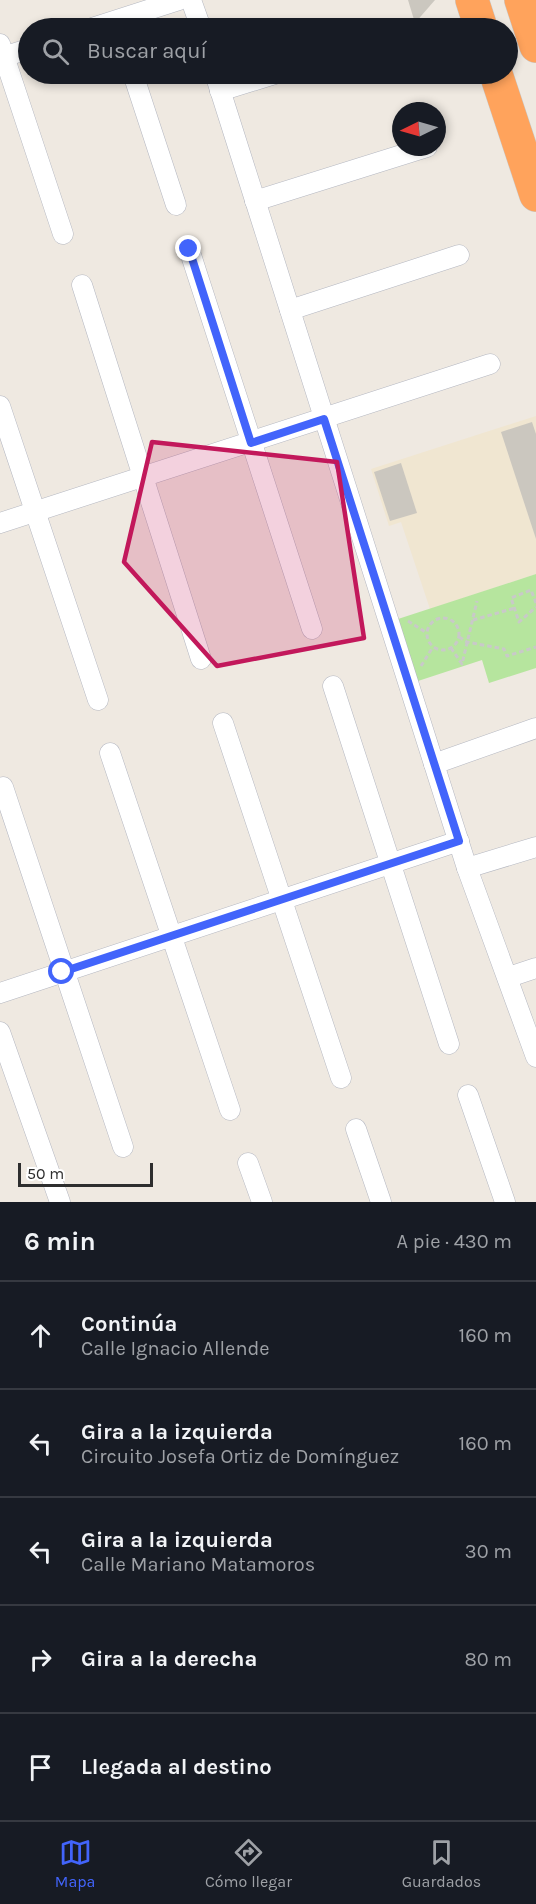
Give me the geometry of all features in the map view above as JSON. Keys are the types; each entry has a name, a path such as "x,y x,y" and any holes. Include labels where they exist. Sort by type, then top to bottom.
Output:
{"highway":[{"path":"472,0 478,18"},
{"path":"521,0 536,46"},
{"path":"499,84 536,195"}],"street":[{"path":"134,18 179,0"},
{"path":"191,0 197,18"},
{"path":"18,50 1,53 63,234"},
{"path":"136,84 176,205"},
{"path":"219,84 467,868 509,977 536,1057"},
{"path":"255,201 398,156"},
{"path":"189,249 312,629"},
{"path":"290,310 459,255"},
{"path":"82,285 201,659"},
{"path":"0,523 490,364"},
{"path":"0,406 98,700"},
{"path":"333,686 449,1044"},
{"path":"223,723 341,1078"},
{"path":"434,764 536,728"},
{"path":"110,753 230,1110"},
{"path":"3,787 62,972 123,1147"},
{"path":"0,993 459,841"},
{"path":"467,868 536,847"},
{"path":"509,977 536,968"},
{"path":"0,1032 60,1202"},
{"path":"468,1095 505,1202"},
{"path":"356,1129 381,1202"},
{"path":"249,1163 262,1202"}],"path":[{"path":"531,590 536,605 519,622 511,598 531,590"},
{"path":"451,648 462,664 477,601"},
{"path":"472,621 515,608"},
{"path":"459,637 451,648 444,651 434,647 427,638 428,628 436,620 445,619 457,627 459,637 467,642 504,649 507,656 536,647"}],"highlighted area":[{"path":"152,442 337,462 364,638 217,666 124,562"}],"shaded area":[{"path":"536,416 536,574 430,609 401,522 389,526 371,469"}],"green space":[{"path":"536,574 536,668 489,683 482,660 418,681 398,619"}],"building":[{"path":"408,0 435,0 419,18 413,18"},
{"path":"532,422 536,434 536,539 501,432"},
{"path":"401,463 417,513 390,521 374,472"}],"route":[{"path":"62,972 459,841 324,419 251,443 189,249"}]}
